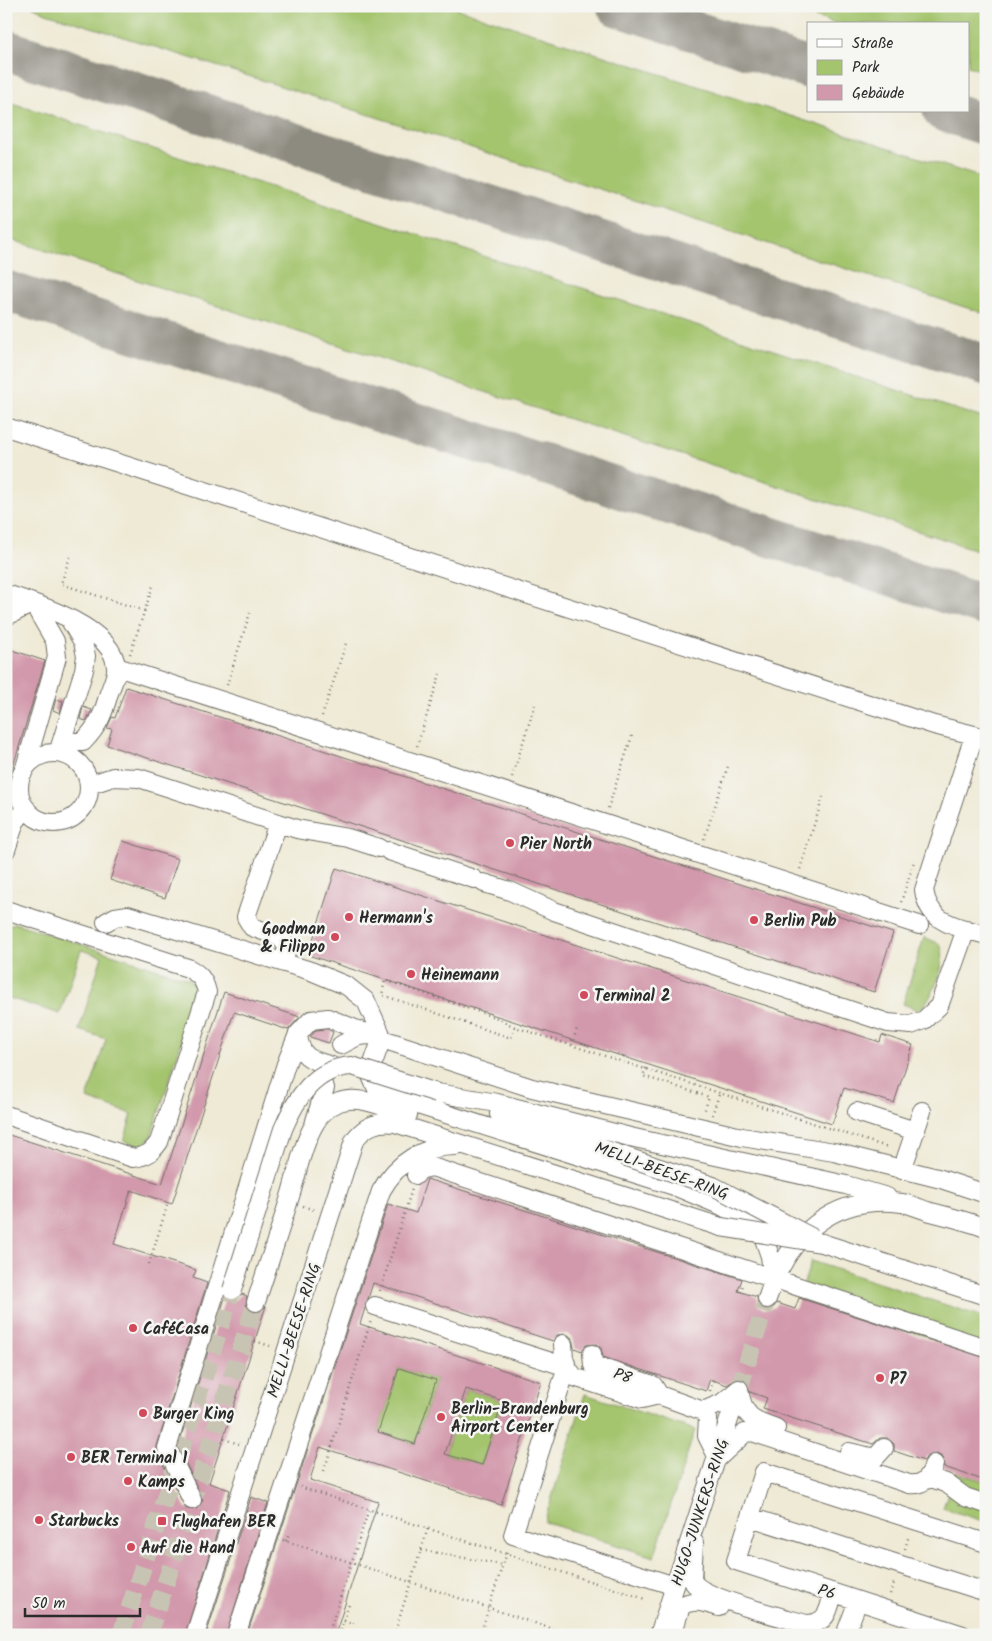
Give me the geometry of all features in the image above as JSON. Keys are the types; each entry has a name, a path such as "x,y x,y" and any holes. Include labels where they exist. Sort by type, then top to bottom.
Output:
{"street":[{"path":"6,427 924,722 980,737 924,890 926,902 931,912 943,921 986,935"},
{"path":"6,594 33,603 67,618 97,635 110,650 121,669 918,925"},
{"path":"6,613 11,614 33,603"},
{"path":"33,603 55,641 57,658 20,789 26,808 35,817 46,822 57,823 77,814 84,806 89,785 84,769 60,747"},
{"path":"60,747 84,670 86,656 83,642 67,618"},
{"path":"24,772 34,760 50,754 60,747 83,742 98,725 121,669"},
{"path":"89,785 113,777 138,778 297,829 348,838 510,891 554,911 888,1023 911,1025 924,1020 939,1006 966,929"},
{"path":"6,850 15,822 26,808"},
{"path":"278,823 246,917 252,927 280,937 287,946 284,963"},
{"path":"6,910 188,968 198,973 205,982 207,992 159,1142 152,1152 146,1156 133,1158 6,1115"},
{"path":"106,922 115,917 128,916 333,978 366,1001 373,1014 376,1036 371,1076 377,1089 386,1095 674,1186 722,1206 753,1224 763,1236 770,1256 773,1279"},
{"path":"192,1500 166,1448 298,1034 311,1020 323,1018 532,1088 742,1137 905,1162 986,1194"},
{"path":"298,1034 299,1047 310,1060 332,1066"},
{"path":"341,1045 358,1036 376,1036"},
{"name":"MELLI-BEESE-RING","path":"232,1290 292,1108 318,1078 340,1067 352,1066 697,1180 739,1198 822,1243"},
{"path":"313,1126 325,1088"},
{"path":"436,1093 497,1103 630,1137 846,1185 981,1224"},
{"name":"MELLI-BEESE-RING","path":"256,1302 313,1126 330,1107 340,1102 361,1100 437,1125 471,1145"},
{"path":"905,1162 922,1111"},
{"path":"857,1112 915,1131"},
{"name":"MELLI-BEESE-RING","path":"195,1635 354,1141 371,1125 387,1122 471,1145 512,1161 721,1227 822,1243 986,1296"},
{"path":"236,1635 381,1191 393,1171 411,1158 434,1148 471,1145"},
{"path":"416,1175 420,1170 432,1167 667,1242 773,1279 986,1348"},
{"path":"767,1299 773,1279 786,1255 796,1242 820,1221 832,1213 863,1203 904,1203"},
{"path":"375,1306 567,1367 574,1377 642,1399 659,1396 703,1411 708,1418 707,1436 718,1458 745,1433 752,1432 909,1484 920,1484 931,1470 965,1497 986,1504"},
{"path":"564,1344 567,1367 513,1535 675,1586"},
{"name":"P8","path":"592,1354 593,1364 652,1385 659,1396"},
{"path":"703,1411 722,1403 739,1389 744,1410 756,1421 877,1453"},
{"name":"HUGO-JUNKERS-RING","path":"659,1635 739,1389"},
{"name":"P6","path":"963,1635 736,1561 764,1472 986,1543"},
{"path":"750,1517 986,1592"},
{"path":"694,1529 695,1567 692,1577 694,1584 712,1595 806,1624 813,1624 824,1620 833,1593"},
{"path":"672,1635 682,1606 689,1601 697,1601 808,1635"},
{"path":"846,1635 858,1601"}],"path":[{"path":"70,557 61,584 145,611"},
{"path":"121,669 145,611 154,583"},
{"path":"222,701 250,613"},
{"path":"318,732 346,643"},
{"path":"412,762 440,674"},
{"path":"507,793 535,705"},
{"path":"603,824 632,736"},
{"path":"699,854 728,766"},
{"path":"794,885 823,797"},
{"path":"896,918 916,856"},
{"path":"515,1028 511,1038 382,994 385,980 497,1018 515,1028 857,1136 905,1162"},
{"path":"572,1045 577,1028"},
{"path":"646,1068 643,1076 709,1098 703,1115 711,1116 720,1092"},
{"path":"324,1471 416,1175"},
{"path":"149,1264 168,1203"},
{"path":"300,1487 646,1599"},
{"path":"328,1635 369,1509"},
{"path":"394,1635 428,1528"},
{"path":"289,1533 285,1541 572,1635"},
{"path":"421,1550 503,1565"},
{"path":"480,1635 507,1553"},
{"path":"341,1630 349,1605"},
{"path":"344,1621 353,1624 354,1620"}],"green space":[{"path":"32,6 449,6 986,179 986,314 274,84 46,13"},
{"path":"782,6 986,6 986,72 970,67 970,22 830,22"},
{"path":"6,101 986,419 986,553 6,238"},
{"path":"15,923 189,979 195,986 196,997 151,1137 141,1146 124,1141 132,1114 87,1099 106,1039 79,1030 102,956 81,950 60,1014 6,997 6,926"},
{"path":"924,937 940,944 942,960 941,970 934,989 924,1005 918,1010 903,1004"},
{"path":"811,1261 986,1318 986,1356 800,1295"},
{"path":"399,1368 436,1380 415,1444 378,1432"},
{"path":"466,1389 503,1401 482,1465 445,1454"},
{"path":"585,1394 695,1430 654,1557 544,1522"},
{"path":"955,1472 986,1482 986,1522 943,1508"}],"building":[{"path":"6,648 45,661 9,780 6,780"},
{"name":"Pier North","path":"126,687 893,933 874,992 107,745 112,729 107,728 112,717 115,718"},
{"path":"56,699 63,701 60,713 53,710"},
{"path":"83,707 92,710 86,721 80,719"},
{"path":"123,841 178,859 165,898 110,880"},
{"name":"Terminal 2","path":"336,868 880,1042 882,1035 913,1045 894,1103 844,1088 832,1124 308,955"},
{"name":"BER Terminal 1","path":"224,992 300,1017 288,1030 234,1012 172,1204 131,1190 114,1244 196,1270 193,1278 207,1283 157,1446 157,1453 186,1509 197,1509 203,1500 178,1447 225,1298 234,1300 242,1294 247,1296 246,1305 253,1312 259,1312 266,1306 209,1483 230,1490 185,1635 6,1635 6,1134 162,1184"},
{"path":"327,1029 333,1032 329,1043 310,1037 316,1030"},
{"path":"427,1179 742,1279 738,1291 757,1297 758,1305 764,1309 773,1308 777,1303 795,1309 799,1298 986,1358 986,1481 944,1467 942,1457 937,1454 927,1456 924,1461 894,1451 894,1444 887,1438 880,1438 873,1444 763,1409 767,1398 750,1392 747,1383 742,1379 736,1379 727,1385 710,1379 706,1391 603,1357 601,1348 596,1344 586,1345 582,1351 574,1348 572,1338 567,1334 557,1335 553,1341 373,1283 360,1324 541,1382 501,1505 320,1447 310,1480 378,1502 335,1635 247,1635 388,1204 416,1213","holes":["399,1368 436,1380 415,1444 378,1432","466,1389 503,1401 482,1465 445,1454"]},
{"path":"251,1497 268,1503 226,1635 206,1635"}],"taxiway":[{"path":"617,6 807,68"},
{"path":"6,50 986,365"},
{"path":"946,112 986,125"},
{"path":"6,291 986,606"}],"tunnel":[{"path":"121,1635 232,1290"},
{"path":"739,1389 767,1299"},
{"path":"149,1635 256,1302"}],"place":[{"name":"Pier North","path":"510,843"},
{"name":"Hermann's","path":"349,917"},
{"name":"Berlin Pub","path":"754,920"},
{"name":"Goodman & Filippo","path":"335,937"},
{"name":"Heinemann","path":"411,974"},
{"name":"Terminal 2","path":"584,995"},
{"name":"CaféCasa","path":"133,1328"},
{"name":"P7","path":"880,1378"},
{"name":"Burger King","path":"143,1413"},
{"name":"Berlin-Brandenburg Airport Center","path":"441,1417"},
{"name":"BER Terminal 1","path":"71,1457"},
{"name":"Kamps","path":"128,1481"},
{"name":"Starbucks","path":"39,1520"},
{"name":"Flughafen BER","path":"162,1521"},
{"name":"Auf die Hand","path":"131,1547"}]}
